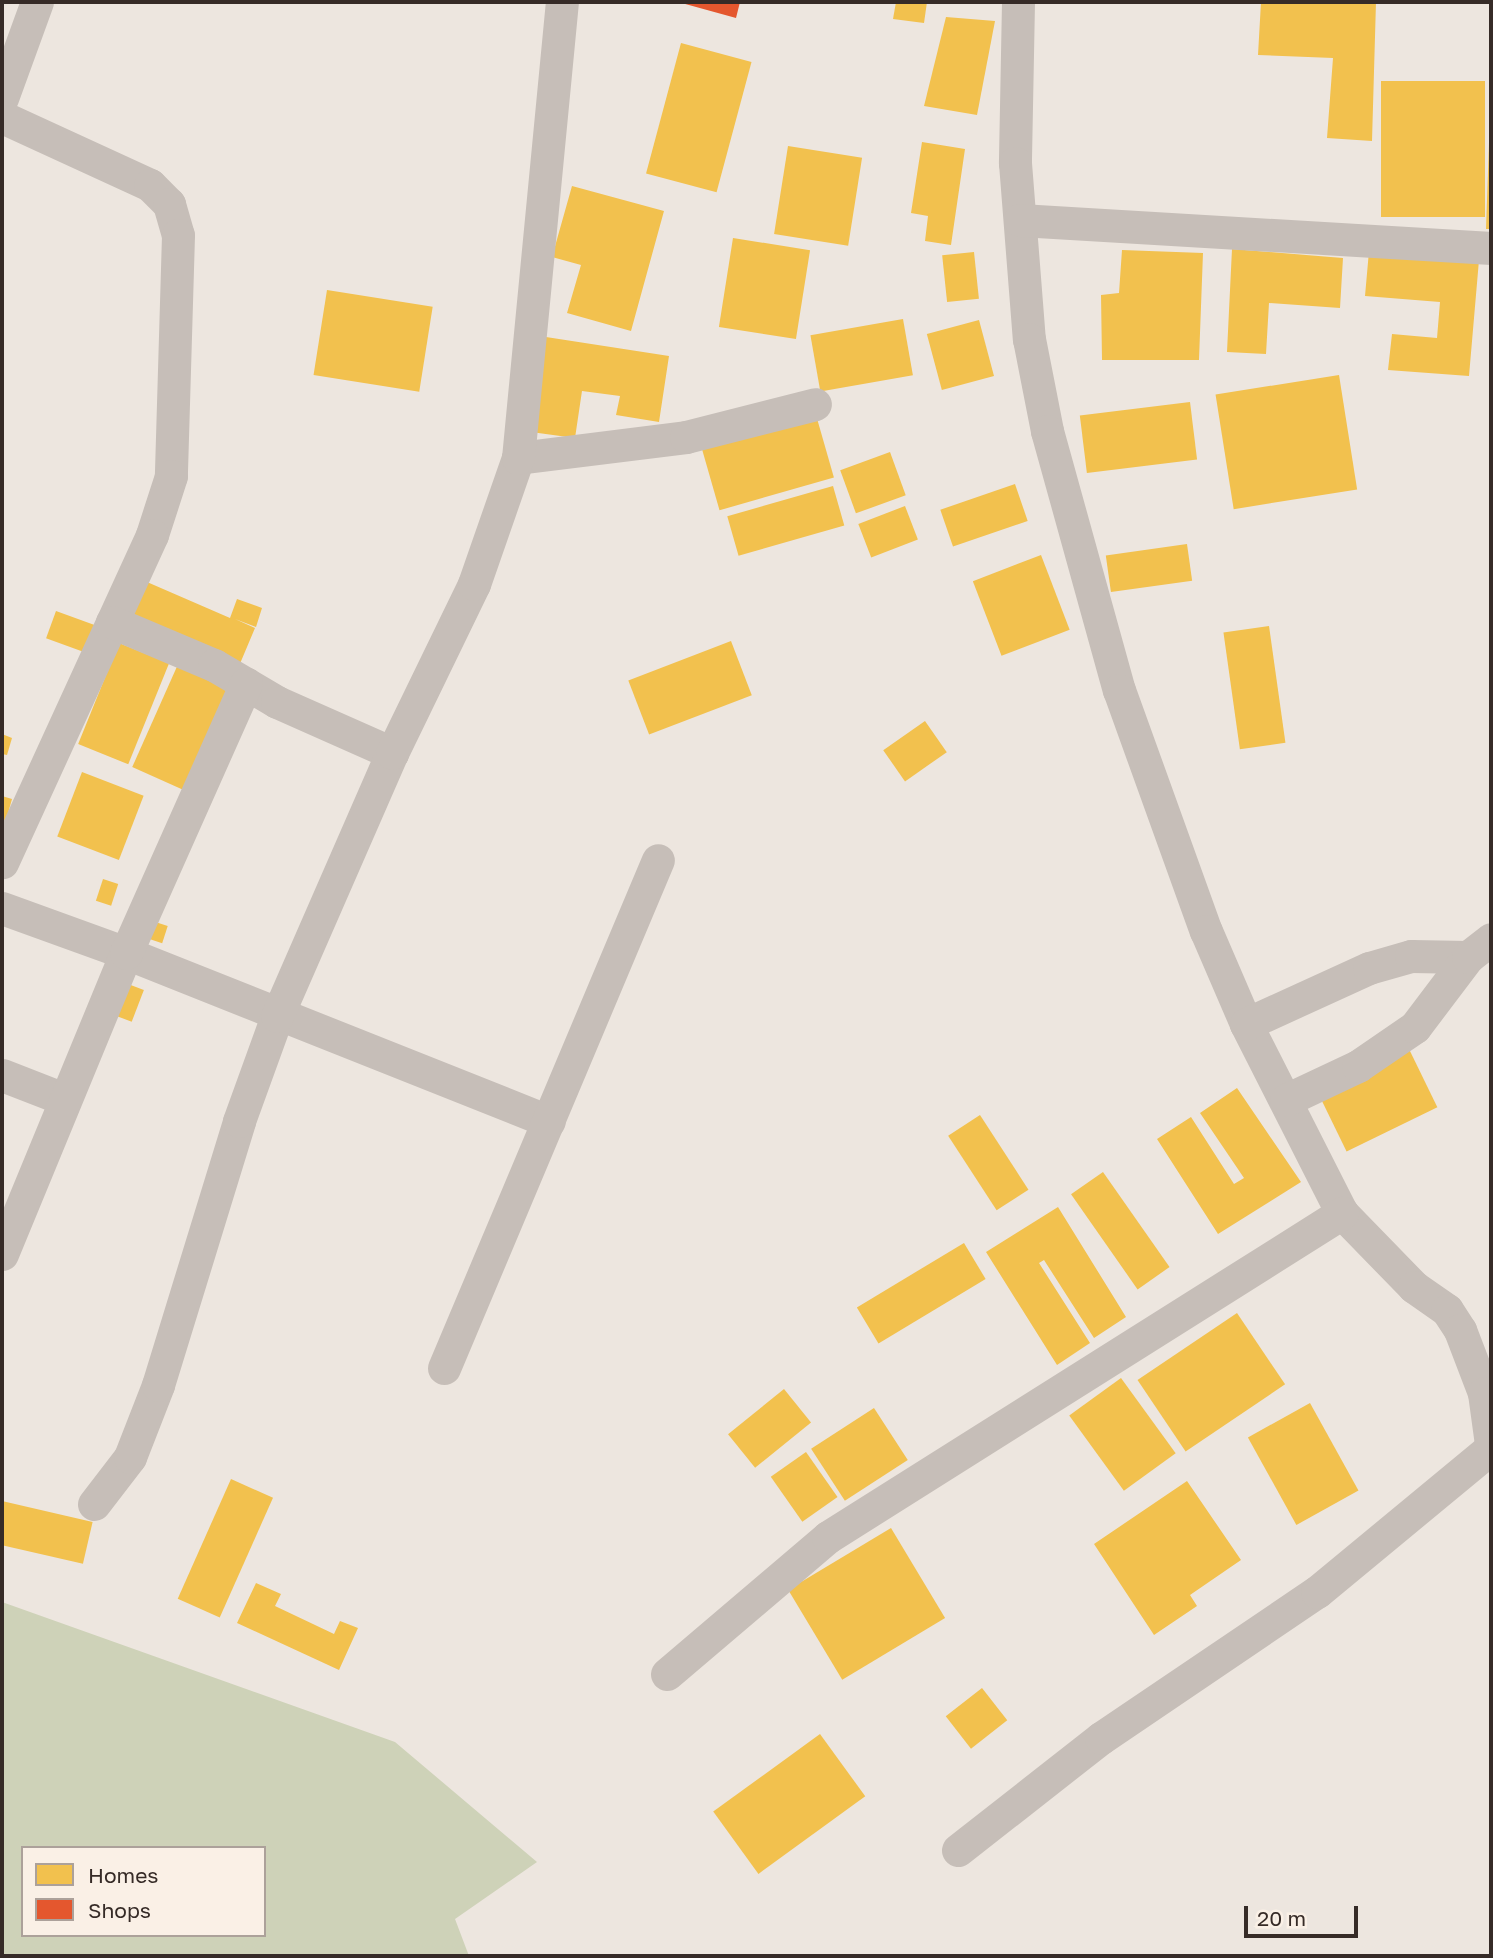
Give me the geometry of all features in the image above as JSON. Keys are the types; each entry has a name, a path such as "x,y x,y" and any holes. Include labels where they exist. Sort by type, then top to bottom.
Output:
{"street":[{"path":"2,98 37,2"},
{"path":"94,1504 130,1457 158,1385 239,1121 277,1016 391,753 474,584 518,458 562,2"},
{"path":"958,1850 1101,1738 1317,1592 1491,1446 1484,1393 1460,1330 1447,1310 1404,1278 1342,1213 1246,1024 1206,931 1119,690 1046,431 1029,339 1015,163 1018,2"},
{"path":"2,117 150,185 169,204 178,235 171,477 152,535 2,862"},
{"path":"1020,220 1491,248"},
{"path":"518,458 686,437 815,404"},
{"path":"112,622 391,753"},
{"path":"2,1254 126,953 246,683"},
{"path":"444,1367 658,859"},
{"path":"2,908 126,953 277,1016 549,1121"},
{"path":"1246,1024 1368,968 1411,956 1480,948"},
{"path":"1286,1100 1358,1066 1415,1027 1480,948"},
{"path":"2,1075 64,1099"},
{"path":"667,1674 828,1537 1342,1213"}],"green space":[{"path":"2,1602 395,1742 537,1862 455,1919 469,1956 2,1956"}],"building: Homes":[{"path":"896,2 927,2 924,23 893,19"},
{"path":"1261,2 1376,2 1372,141 1327,138 1333,58 1258,55"},
{"path":"946,17 995,21 977,115 924,106"},
{"path":"681,43 752,62 717,192 646,173"},
{"path":"1381,81 1485,81 1485,217 1381,217"},
{"path":"922,142 965,149 951,245 925,241 928,216 911,213"},
{"path":"1489,143 1491,229 1486,229"},
{"path":"788,146 862,158 848,246 774,234"},
{"path":"572,186 664,211 631,331 567,313 581,265 552,257"},
{"path":"733,238 810,250 796,339 719,327"},
{"path":"1232,249 1343,258 1340,308 1269,303 1266,354 1227,352"},
{"path":"1122,250 1203,253 1199,360 1102,360 1101,295 1119,293"},
{"path":"1369,251 1479,260 1469,376 1388,370 1392,334 1437,338 1440,302 1365,296"},
{"path":"974,252 979,299 947,302 942,255"},
{"path":"327,290 433,307 419,392 314,375"},
{"path":"903,319 913,375 820,391 810,335"},
{"path":"979,320 994,376 942,390 927,334"},
{"path":"546,337 669,356 659,422 616,415 620,396 582,391 575,438 531,432"},
{"path":"1339,375 1357,490 1234,509 1216,395"},
{"path":"1190,402 1197,460 1087,473 1080,416"},
{"path":"816,415 834,477 720,510 702,448"},
{"path":"890,452 906,495 856,513 840,470"},
{"path":"1015,484 1028,521 953,547 940,510"},
{"path":"833,486 844,525 739,556 727,516"},
{"path":"905,506 918,540 871,558 858,524"},
{"path":"1187,544 1192,581 1111,592 1106,555"},
{"path":"1041,555 1070,630 1002,656 973,581"},
{"path":"147,582 230,618 237,599 262,608 256,627 235,619 255,628 239,666 131,620"},
{"path":"56,611 102,628 92,655 46,638"},
{"path":"1269,626 1285,743 1240,749 1223,632"},
{"path":"731,641 752,695 649,735 628,680"},
{"path":"119,643 169,663 128,764 78,744"},
{"path":"179,662 229,684 182,789 132,767"},
{"path":"925,721 947,752 905,781 883,750"},
{"path":"2,734 12,738 7,755 2,754"},
{"path":"82,772 144,796 119,860 57,836"},
{"path":"2,796 12,799 3,831 2,831"},
{"path":"103,879 118,884 111,906 96,901"},
{"path":"143,918 168,926 162,943 137,935"},
{"path":"128,984 144,990 132,1022 116,1016"},
{"path":"1408,1047 1437,1107 1347,1151 1317,1091"},
{"path":"1237,1088 1301,1182 1218,1234 1157,1139 1191,1117 1234,1184 1244,1178 1200,1113"},
{"path":"980,1115 1028,1190 997,1210 948,1136"},
{"path":"1103,1172 1170,1267 1138,1289 1071,1194"},
{"path":"1058,1207 1126,1317 1094,1338 1044,1260 1039,1263 1090,1343 1057,1365 986,1252"},
{"path":"964,1243 986,1279 878,1343 857,1307"},
{"path":"1237,1313 1285,1384 1186,1451 1138,1380"},
{"path":"1121,1378 1176,1453 1124,1491 1069,1416"},
{"path":"784,1389 811,1422 755,1468 728,1434"},
{"path":"1310,1403 1358,1490 1296,1525 1248,1437"},
{"path":"874,1408 908,1460 845,1501 811,1449"},
{"path":"806,1452 838,1497 802,1522 771,1477"},
{"path":"231,1479 273,1498 220,1617 178,1599"},
{"path":"1187,1481 1241,1560 1190,1595 1197,1606 1154,1635 1094,1544"},
{"path":"2,1501 93,1522 83,1564 2,1545"},
{"path":"891,1528 945,1618 842,1680 788,1590"},
{"path":"256,1583 281,1594 275,1606 334,1634 340,1621 358,1628 339,1670 237,1623"},
{"path":"982,1688 1007,1720 971,1749 946,1716"},
{"path":"820,1734 865,1796 758,1874 713,1812"}],"building: Shops":[{"path":"678,2 740,2 736,18"}]}
